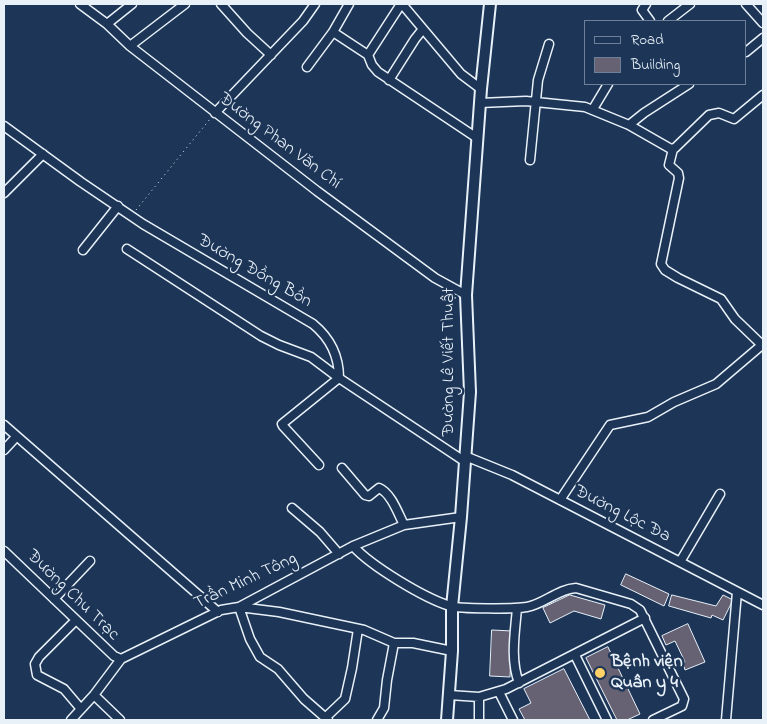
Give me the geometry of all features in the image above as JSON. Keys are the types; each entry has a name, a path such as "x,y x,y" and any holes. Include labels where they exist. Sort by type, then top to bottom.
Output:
{"main road":[{"name":"Đường Lê Viết Thuật","path":"447,720 452,651 452,607 470,392 466,295 477,138 490,4"}],"street":[{"name":"Đường Phan Văn Chí","path":"80,4 215,113 318,191 435,278 466,295"},
{"path":"107,24 132,4"},
{"path":"130,46 185,4"},
{"path":"221,4 247,33 271,54"},
{"path":"215,113 303,21 315,4"},
{"path":"307,67 333,32 349,4"},
{"path":"368,56 402,4 461,74 481,90"},
{"path":"646,4 642,7 642,13 649,20"},
{"path":"669,20 690,4"},
{"path":"746,4 763,23"},
{"path":"390,80 423,29"},
{"path":"333,32 368,56 376,70 477,138"},
{"path":"747,51 763,38"},
{"path":"530,160 534,102 540,70 549,44"},
{"path":"593,109 607,85"},
{"path":"629,125 687,85"},
{"path":"560,500 610,425 643,419 674,402 716,384 763,344 735,319 721,299 678,278 665,270 661,264 679,178 678,173 669,164 673,149 709,115 719,113 734,119 763,95"},
{"path":"480,103 534,102 593,109 629,125 669,149 673,149"},
{"name":"Đường Đồng Bồn","path":"4,126 143,224 316,326 327,337 335,351 339,367 339,378"},
{"path":"4,193 42,154"},
{"path":"83,250 118,206"},
{"path":"127,249 261,336 311,357 339,378 465,458"},
{"path":"319,465 282,424 339,378"},
{"path":"4,426 218,612"},
{"path":"4,450 16,436"},
{"name":"Đường Lộc Đa","path":"465,458 512,475 763,605"},
{"path":"342,468 365,496 369,496 378,488 383,490 393,503 404,525"},
{"path":"680,562 720,494"},
{"path":"292,508 320,532 340,554"},
{"name":"Trần Minh Tông","path":"71,720 94,695 121,659 218,612 239,607 353,546 404,525 461,517"},
{"path":"353,546 372,563 409,586 434,600 452,607 517,608 534,605 567,589 576,588 632,604 640,610 645,618 684,701 682,706 653,720"},
{"name":"Đường Chu Trạc","path":"4,551 114,656 121,659"},
{"path":"4,565 12,559"},
{"path":"54,599 90,560"},
{"path":"726,720 737,592"},
{"path":"358,629 345,699 327,719 304,699 278,669 260,657 250,639 239,607 279,612 358,629 394,642 413,643 452,651"},
{"path":"517,608 513,661 514,670 520,683"},
{"path":"449,695 479,697 499,692 645,618"},
{"path":"76,620 39,657 35,667 37,675 64,689 81,709"},
{"path":"378,720 384,708 394,642"},
{"path":"575,654 607,720"},
{"path":"499,692 513,720"},
{"path":"94,695 120,720"},
{"path":"479,697 479,720"}],"path":[{"path":"132,215 215,113"}],"building":[{"path":"626,574 669,594 664,606 621,585"},
{"path":"570,595 605,605 601,619 574,611 550,623 543,608"},
{"path":"672,595 716,606 723,595 733,600 723,620 712,615 711,618 669,606"},
{"path":"688,624 705,662 685,670 683,663 685,662 675,641 666,645 662,636"},
{"path":"492,630 512,631 510,677 490,676"},
{"path":"608,647 640,714 627,720 617,720 586,658"},
{"path":"564,669 590,720 525,720 519,709 531,703 524,689"}],"place":[{"name":"Bệnh viện Quân y 4","path":"600,673"}]}
